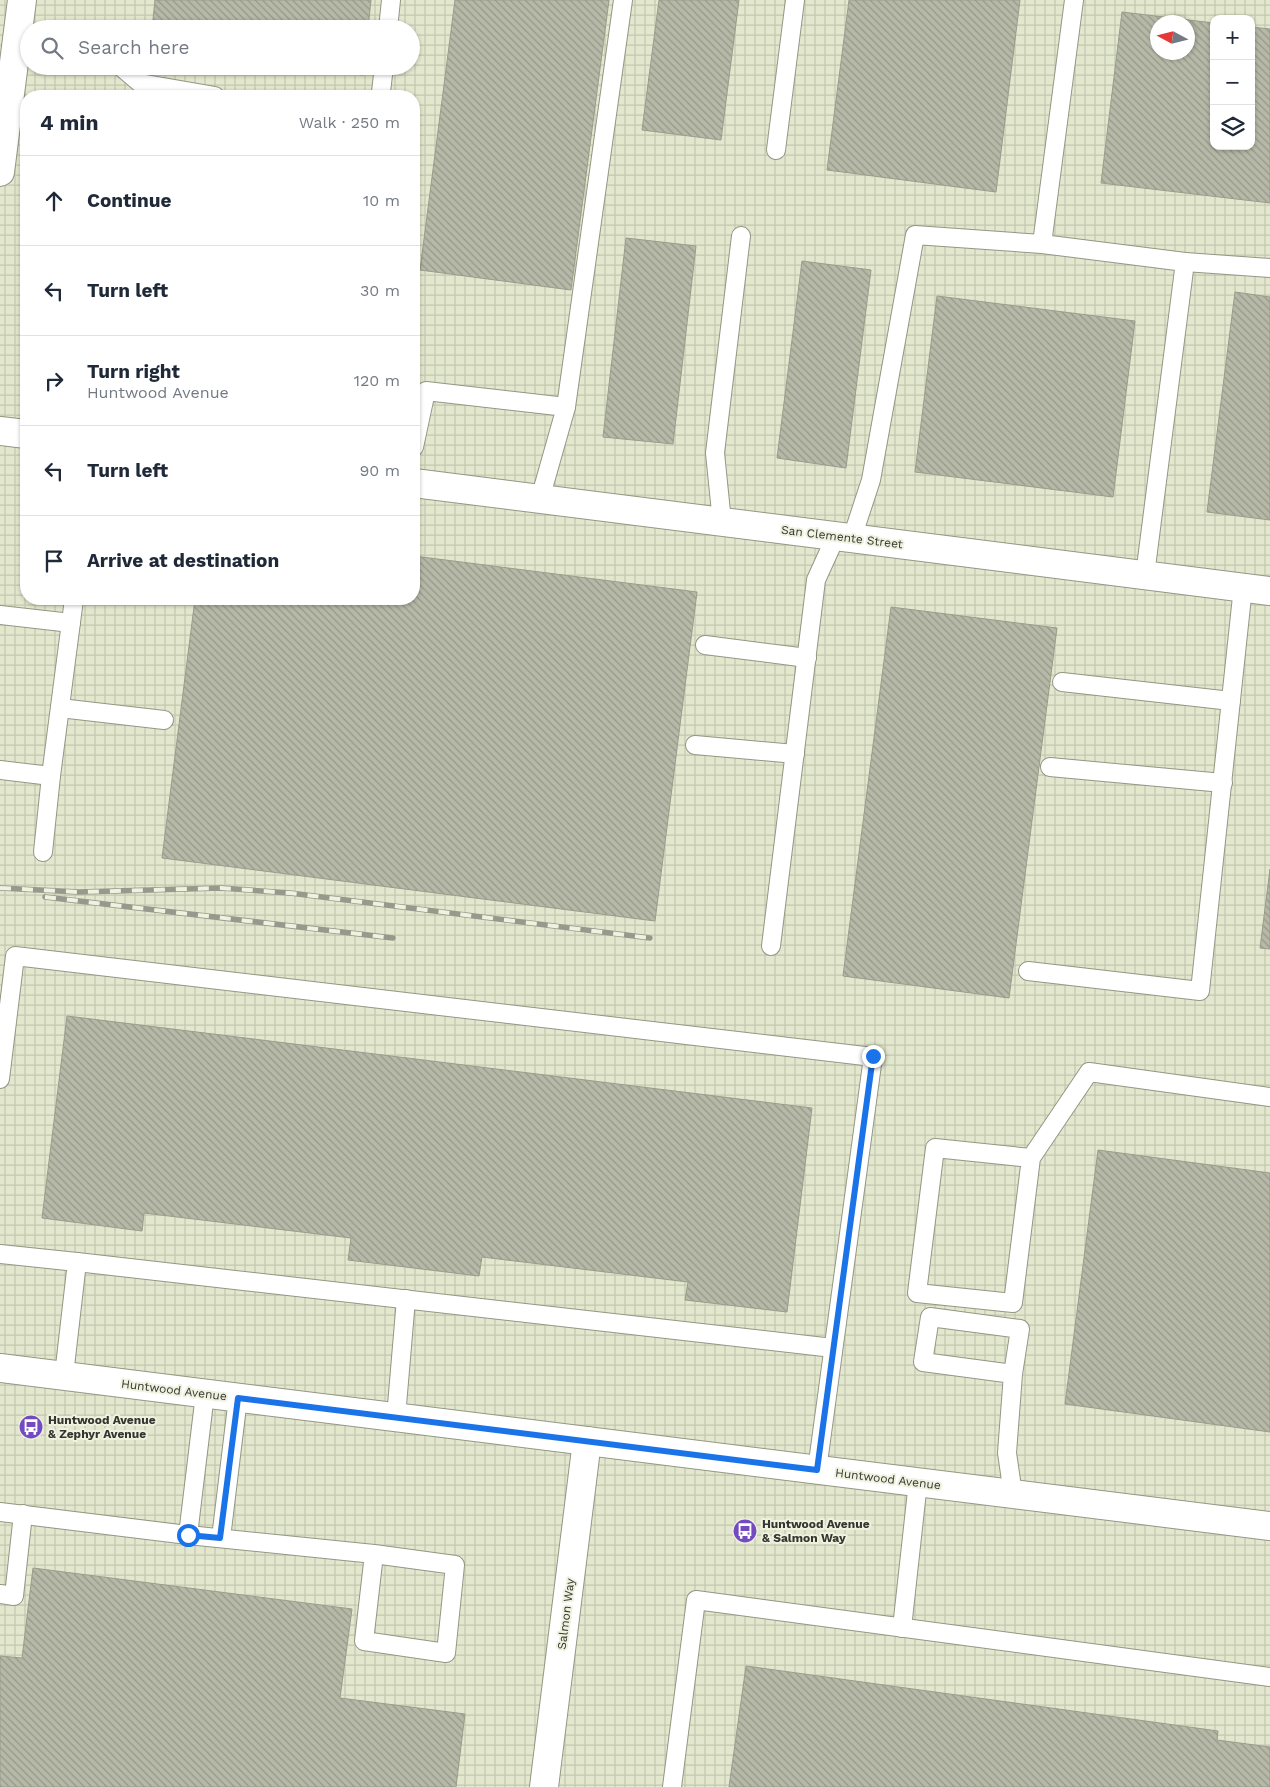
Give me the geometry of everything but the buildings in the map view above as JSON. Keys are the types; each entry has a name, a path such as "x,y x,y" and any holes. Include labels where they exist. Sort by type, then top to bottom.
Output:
{"street":[{"path":"22,0 23,20"},
{"path":"0,172 20,55"},
{"path":"0,431 20,433"},
{"name":"San Clemente Street","path":"420,484 1270,590"},
{"name":"Huntwood Avenue","path":"0,1368 1270,1526"},
{"name":"Salmon Way","path":"544,1787 587,1441"}],"lane":[{"path":"389,20 391,0"},
{"path":"540,499 566,407 623,0"},
{"path":"776,150 795,0"},
{"path":"1042,244 1074,0"},
{"path":"130,75 140,84 178,90"},
{"path":"381,90 383,75"},
{"path":"771,946 816,580 844,537 871,480 915,235 1042,244 1185,262 1270,268"},
{"path":"722,522 715,453 741,236"},
{"path":"1144,575 1185,262"},
{"path":"420,419 426,391 566,407"},
{"path":"1028,971 1200,991 1243,587"},
{"path":"42,852 73,605"},
{"path":"0,615 71,623"},
{"path":"705,645 807,658"},
{"path":"1062,682 1231,701"},
{"path":"60,708 164,720"},
{"path":"695,745 795,754"},
{"path":"1050,767 1223,783"},
{"path":"0,770 51,776"},
{"path":"0,1079 15,956 873,1056 817,1470"},
{"path":"1031,1158 935,1148 917,1293 1013,1303 1031,1158 1089,1072 1270,1097"},
{"path":"0,1254 833,1348"},
{"path":"64,1375 77,1262"},
{"path":"396,1417 406,1299"},
{"path":"1013,1374 923,1362 930,1318 1020,1328 1013,1374 1007,1453 1013,1494"},
{"path":"188,1535 205,1394"},
{"path":"220,1538 238,1398"},
{"path":"902,1628 918,1482"},
{"path":"0,1512 188,1535 374,1554 456,1565 446,1652 364,1641 374,1554"},
{"path":"0,1594 14,1596 24,1514"},
{"path":"672,1787 696,1600 1270,1677"}],"shaded area":[{"path":"0,0 1270,0 1270,1787 0,1787"}],"railway":[{"path":"0,888 79,892 221,888 290,893 650,938"},
{"path":"45,897 393,938"}],"place":[{"name":"Huntwood Avenue & Zephyr Avenue","path":"31,1427"},
{"name":"Huntwood Avenue & Salmon Way","path":"745,1531"}],"route":[{"path":"188,1535 220,1538 238,1398 817,1470 873,1056"}]}
